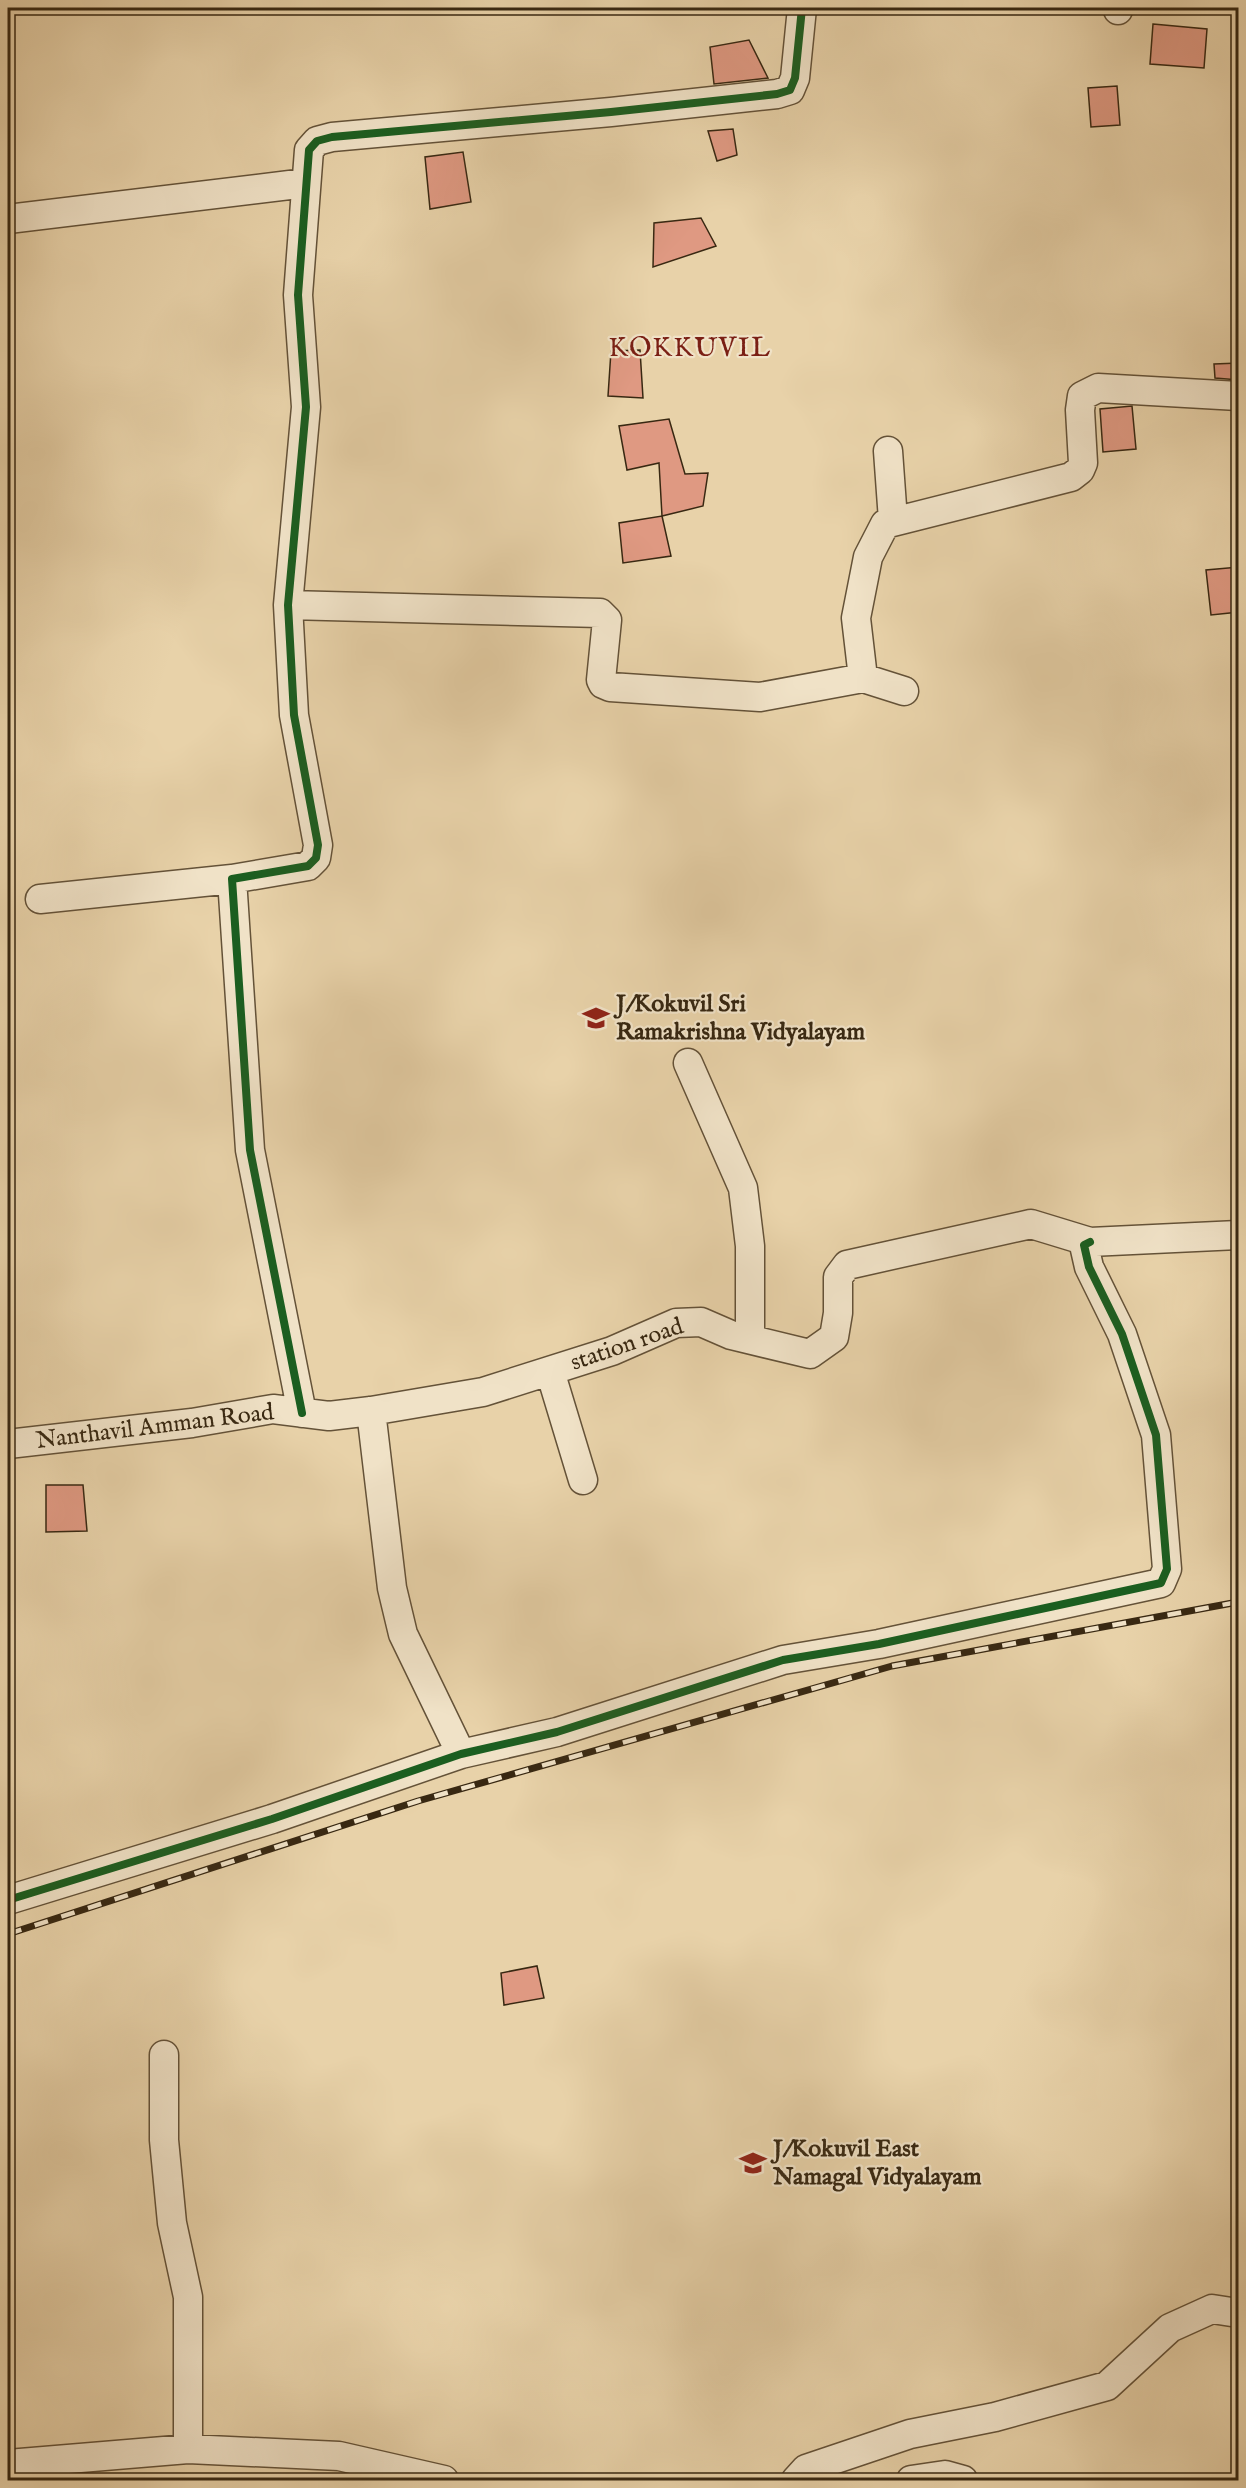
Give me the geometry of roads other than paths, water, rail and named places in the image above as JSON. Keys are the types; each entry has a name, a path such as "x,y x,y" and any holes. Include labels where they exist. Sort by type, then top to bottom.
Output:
{"street":[{"path":"40,899 232,879 308,866 316,858 318,845 294,715 288,605 306,407 298,295 309,150 317,141 332,137 611,112 777,94 790,90 795,78 802,8"},
{"path":"8,219 306,183"},
{"path":"863,678 856,618 868,557 885,524 893,520 1071,477 1080,470 1083,463 1080,410 1082,396 1098,388 1239,396"},
{"path":"888,451 893,520"},
{"path":"288,605 600,613 607,620 602,680 603,684 610,687 760,697 863,678 904,691"},
{"path":"232,879 250,1150 302,1413"},
{"path":"688,1063 743,1188 750,1246 750,1339"},
{"name":"station road","path":"302,1413 329,1416 483,1392 612,1351 676,1323 701,1322 731,1335 810,1354 834,1337 838,1313 838,1277 847,1266 1031,1224 1090,1242 1239,1235"},
{"path":"8,1900 272,1819 461,1754 557,1732 783,1660 879,1644 1161,1583 1167,1569 1156,1435 1122,1334 1089,1267 1084,1245 1090,1242"},
{"path":"550,1371 583,1480"},
{"name":"Nanthavil Amman Road","path":"8,1444 192,1423 273,1409 302,1413"},
{"path":"371,1411 392,1588 403,1634 461,1754"},
{"path":"164,2055 164,2140 172,2223 188,2297 188,2449"},
{"path":"796,2481 806,2469 910,2434 995,2417 1107,2386 1170,2328 1212,2308 1239,2313"},
{"path":"8,2464 188,2449 444,2481"},
{"path":"911,2481 945,2475 963,2481"}],"railway":[{"path":"8,1934 418,1801 892,1666 1238,1602"}],"place":[{"name":"J/Kokuvil Sri Ramakrishna Vidyalayam","path":"596,1018"},
{"name":"J/Kokuvil East Namagal Vidyalayam","path":"753,2163"}],"district":[{"name":"KOKKUVIL","path":"690,349"}]}
